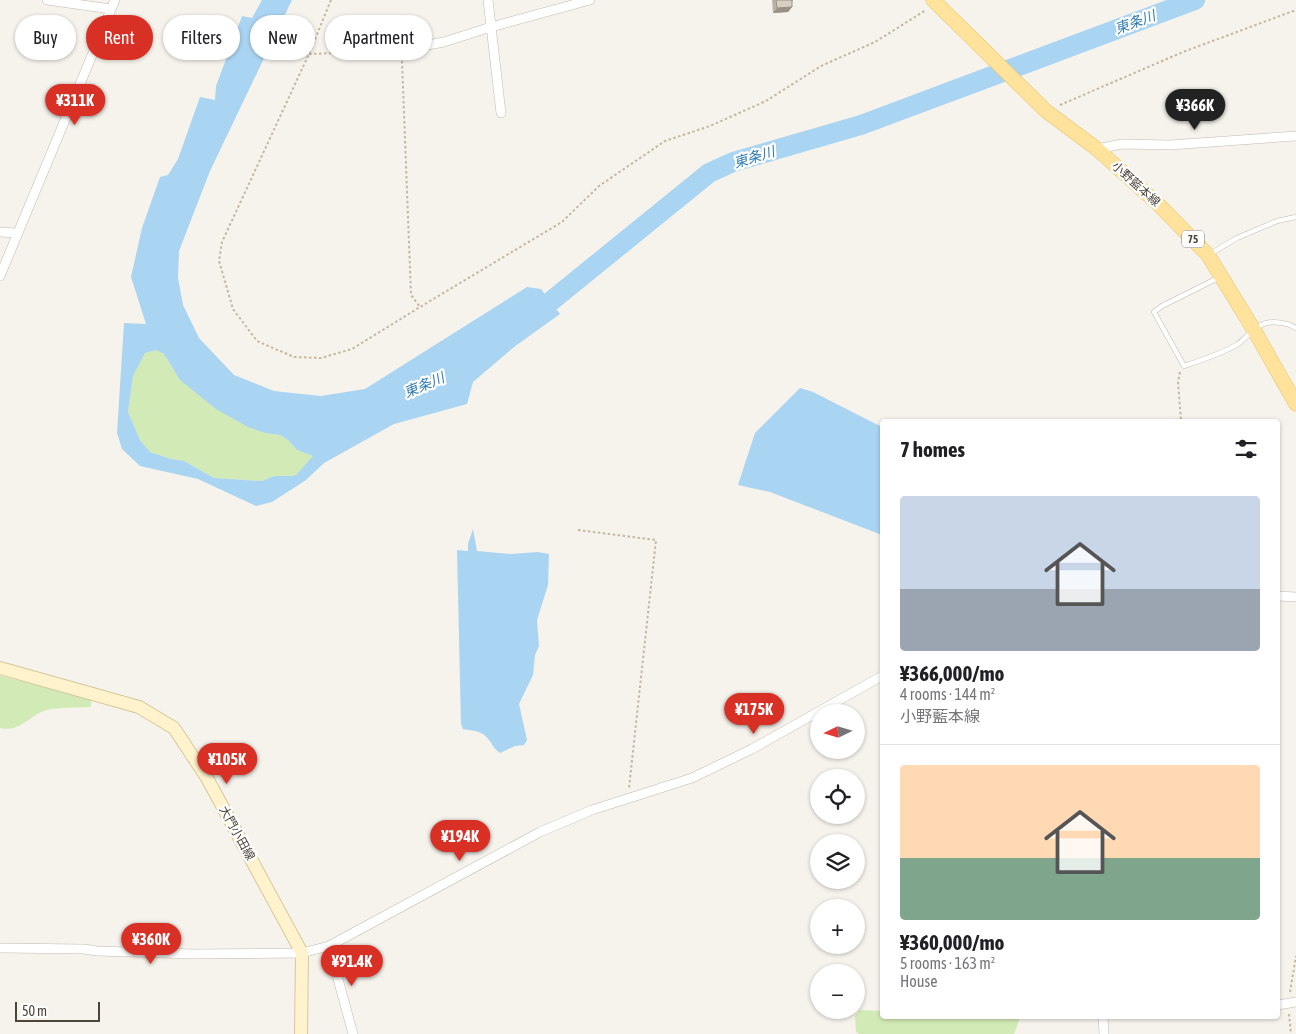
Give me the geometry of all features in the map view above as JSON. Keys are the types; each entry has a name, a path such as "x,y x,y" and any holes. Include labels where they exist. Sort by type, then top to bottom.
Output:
{"main road":[{"name":"小野藍本線","path":"935,2 1046,111 1097,149 1157,203 1208,255 1296,404"},
{"name":"大門小田線","path":"0,668 139,708 174,728 207,778 302,953 301,1034"}],"street":[{"path":"46,0 111,10"},
{"path":"0,276 115,0"},
{"path":"488,0 501,112"},
{"path":"432,44 590,0"},
{"path":"1097,149 1122,144 1170,144 1296,136"},
{"path":"0,232 17,233"},
{"path":"1280,596 1296,597"},
{"path":"0,948 84,949 194,954 302,953 329,946 540,832 592,810 692,778 752,750 880,677"},
{"path":"329,946 354,1034"},
{"path":"1103,1019 1104,1034"}],"lane":[{"path":"1208,255 1236,238 1278,221 1296,217"},
{"path":"1222,277 1162,306 1154,312 1184,366 1222,353 1239,343 1264,323 1281,323 1296,328"}],"path":[{"path":"315,39 331,0"},
{"path":"306,60 222,242 219,260 232,309 257,341 294,357 321,358 352,349 562,222 599,186 665,141 710,126 766,101 821,66 875,42 935,2"},
{"path":"1046,111 1182,52 1296,10"},
{"path":"401,60 411,295 420,307"},
{"path":"1181,419 1178,382 1179,374 1184,366"},
{"path":"578,530 656,540 628,800"},
{"path":"1291,1034 1296,956"}],"green space":[{"path":"156,350 164,354 180,380 265,433 280,435 288,440 297,450 314,456 296,475 274,476 262,481 214,478 184,461 150,452 140,440 128,412 133,376 145,353"},
{"path":"0,676 91,698 91,707 47,710 19,726 7,729 0,728"},
{"path":"865,1010 880,1011 880,1019 1020,1019 1014,1034 859,1034 856,1032 855,1019 865,1019"}],"water":[{"path":"262,0 292,0 285,15 254,15"},
{"path":"242,16 250,18 250,60 263,60 210,171 179,251 178,278 183,305 199,338 234,375 274,391 321,396 365,389 527,287 541,289 560,314 514,347 473,382 467,404 394,424 324,463 306,480 272,502 256,506 198,479 140,466 122,449 117,433 124,323 146,324 131,277 142,228 160,177 168,175 178,159 200,97 215,100 216,86 226,60 240,60 240,21","holes":["156,350 164,354 180,380 216,409 248,427 265,433 280,435 288,440 297,450 313,456 296,475 274,476 262,481 214,478 184,461 150,452 140,440 128,412 133,376 145,353"]},
{"path":"800,388 813,392 880,426 880,534 770,492 738,485 755,433"},
{"path":"473,529 477,551 511,554 538,552 549,554 548,585 537,620 539,646 535,655 533,675 519,704 527,740 524,745 515,746 500,753 483,734 463,729 461,724 457,550 468,551 468,544"}],"building":[{"path":"776,0 792,0 792,7 777,8"}],"waterway":[{"name":"東条川","path":"529,319 709,173 733,162 861,125 1195,0"}]}
